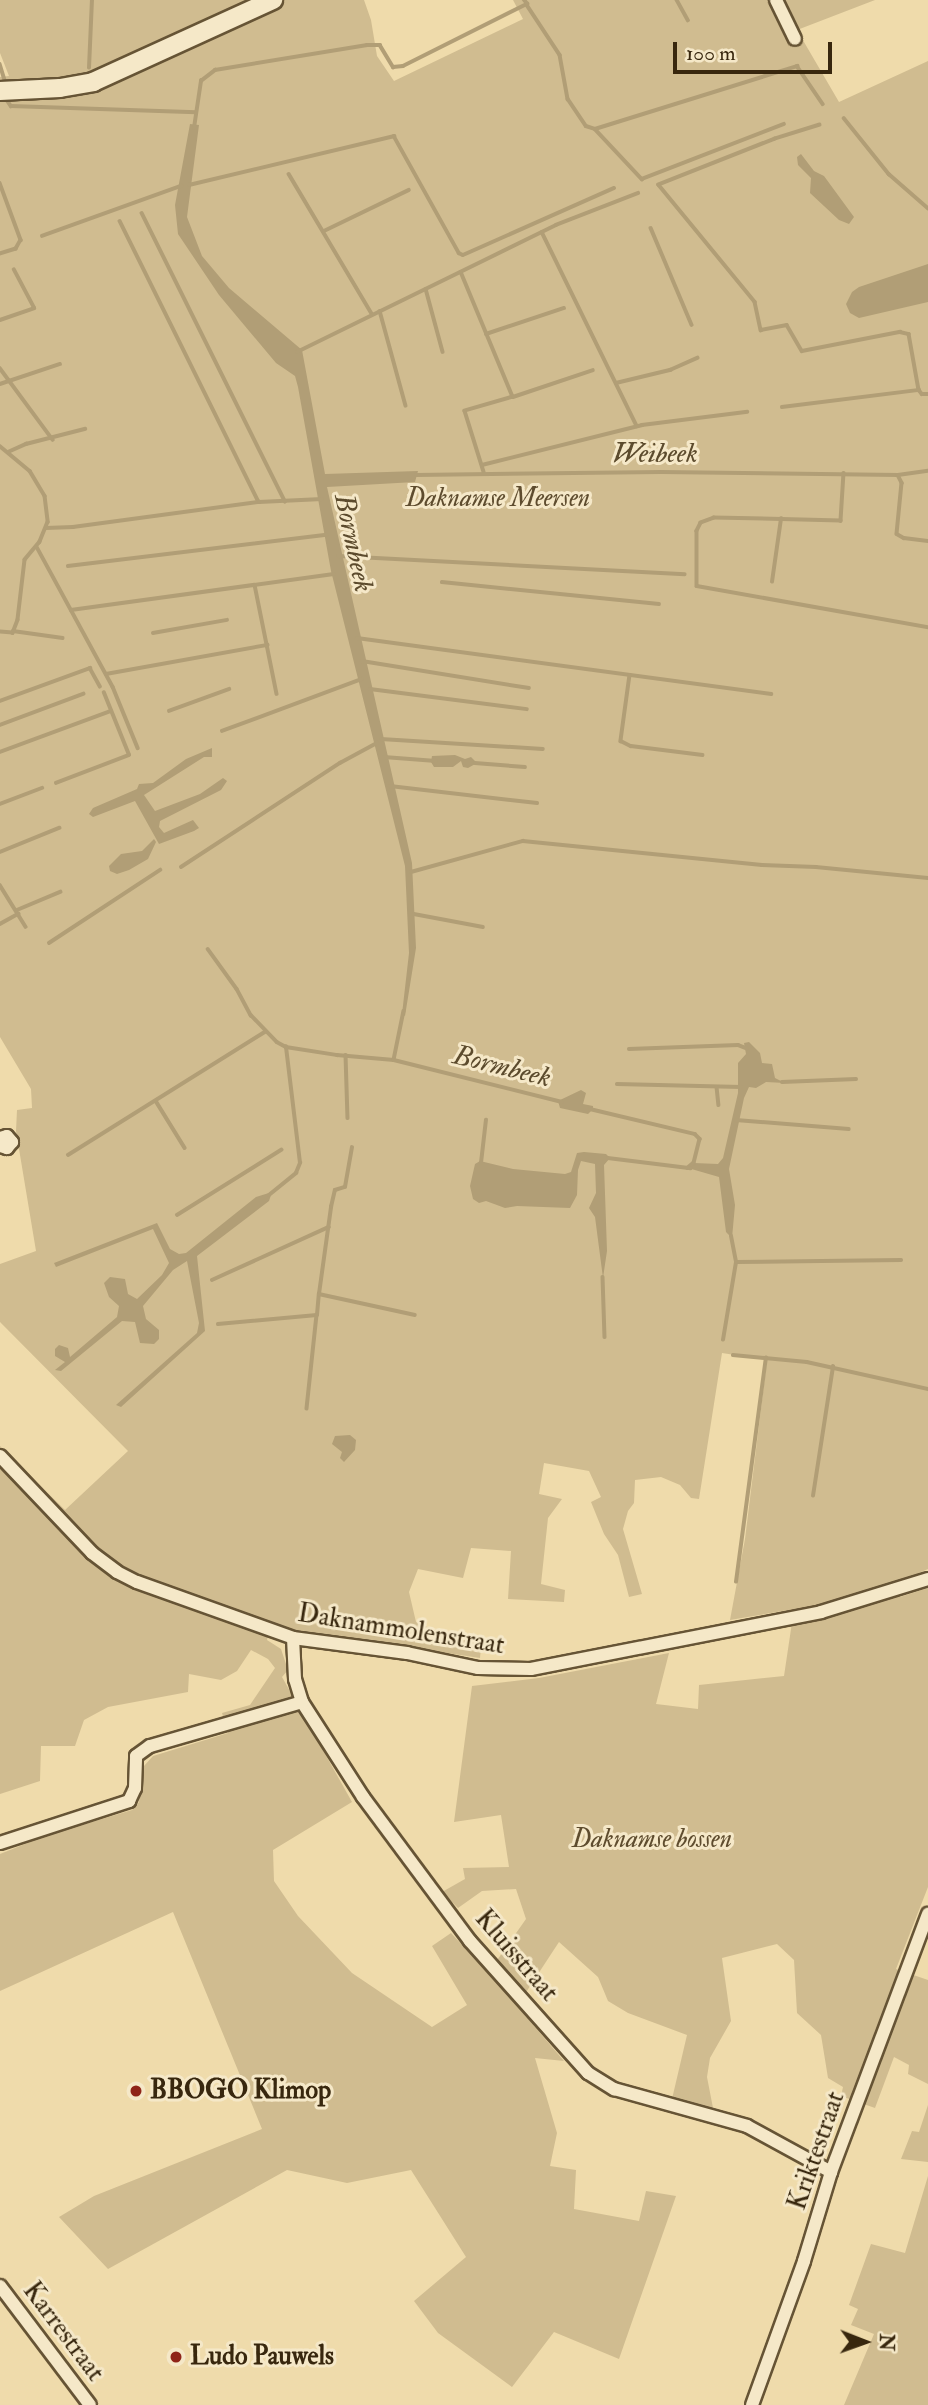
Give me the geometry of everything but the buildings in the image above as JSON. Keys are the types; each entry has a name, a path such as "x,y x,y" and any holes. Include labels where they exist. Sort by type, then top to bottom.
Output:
{"street":[{"path":"0,91 71,87 103,79 273,0"},
{"path":"776,0 795,39"},
{"path":"0,1138 7,1136 12,1142 9,1148 0,1146"},
{"name":"Daknammolenstraat","path":"0,1456 92,1553 117,1572 167,1595 293,1637 407,1653 478,1668 531,1669 821,1612 928,1579"},
{"name":"Kluisstraat","path":"293,1637 295,1679 302,1702 363,1797 470,1941 588,2073 614,2088 747,2126 831,2172"},
{"path":"0,1843 129,1801 135,1788 136,1756 150,1746 302,1702"},
{"name":"Kriktestraat","path":"752,2405 804,2262 831,2172 928,1914"},
{"name":"Karrestraat","path":"0,2286 90,2405"}],"green space":[{"path":"0,0 264,0 85,79 0,86 0,77 9,76 0,53"},
{"path":"285,0 364,0 371,20 377,56 394,81 523,19 513,0 875,0 797,30 839,102 928,61 928,1569 902,1580 900,1597 928,1588 928,1887 896,1969 928,1980 928,2084 908,2074 909,2065 894,2057 875,2108 841,2096 843,2087 828,2078 821,2035 797,2013 794,1960 777,1944 722,1958 731,2021 710,2058 707,2077 713,2108 672,2099 687,2035 628,2013 608,2001 598,1977 559,1942 517,2006 564,2061 535,2058 557,2133 550,2166 576,2170 574,2209 639,2221 646,2191 676,2196 619,2359 554,2332 512,2387 438,2333 414,2301 466,2257 411,2170 347,2183 287,2170 108,2269 59,2217 94,2196 262,2129 173,1912 0,1991 0,1854 45,1836 132,1810 139,1802 144,1766 153,1756 228,1733 222,1713 250,1705 275,1668 268,1659 251,1650 237,1671 221,1680 189,1674 188,1692 108,1707 84,1720 75,1746 41,1746 40,1781 0,1794 0,1446 65,1510 128,1451 0,1322 0,1264 36,1251 16,1131 17,1110 32,1108 31,1089 0,1037 0,96 130,73","holes":["722,1353 767,1360 745,1539 730,1620 794,1609 784,1676 699,1685 698,1709 656,1704 669,1653 539,1678 472,1686 454,1822 501,1815 509,1867 463,1868 465,1879 442,1892 458,1908 482,1891 516,1889 526,1919 488,1973 451,1933 432,1946 467,2005 432,2027 352,1973 298,1916 274,1881 273,1850 352,1802 282,1677 288,1670 281,1649 267,1640 270,1626 480,1658 482,1638 432,1629 416,1622 409,1592 418,1569 463,1578 471,1548 511,1551 508,1599 564,1602 565,1590 541,1584 548,1518 562,1499 539,1494 544,1463 589,1471 601,1497 591,1502 604,1534 618,1555 629,1597 642,1594 623,1529 628,1511 634,1503 635,1480 661,1477 680,1485 691,1498 699,1499"]},
{"path":"928,2105 928,2162 901,2159 912,2131 919,2132"},
{"path":"928,2176 928,2405 844,2405 874,2334 851,2325 858,2309 849,2305 871,2244 905,2253"}],"shaded area":[{"path":"190,124 199,125 187,217 202,256 229,288 302,350 325,474 418,471 415,482 327,487 412,863 416,948 405,1016 402,1014 409,953 405,866 331,571 298,387 295,376 276,363 219,295 178,234 175,205"},
{"path":"801,154 814,171 824,176 854,217 849,224 839,220 810,193 811,178 798,165 797,157"},
{"path":"928,264 928,302 859,318 850,313 846,304 852,292 859,287"},
{"path":"212,748 212,757 204,757 144,795 155,811 200,794 223,778 227,781 221,790 160,821 159,827 164,833 193,820 199,828 194,831 159,844 135,801 93,817 89,814 93,808 137,789 139,784 153,783 186,759"},
{"path":"455,755 465,759 471,757 477,763 468,768 463,767 461,761 453,767 434,767 431,762 432,756"},
{"path":"154,839 156,842 148,859 117,874 110,871 109,866 121,854 142,851"},
{"path":"749,1042 760,1053 762,1063 772,1064 775,1078 785,1083 766,1082 756,1088 749,1087 744,1098 729,1169 735,1205 732,1238 726,1232 719,1177 688,1168 694,1163 718,1164 723,1158 738,1093 738,1063 746,1054 744,1043"},
{"path":"581,1090 586,1093 583,1104 593,1106 588,1114 560,1108 558,1101"},
{"path":"577,1153 606,1154 610,1158 604,1165 607,1251 603,1278 595,1217 589,1208 596,1193 595,1164 581,1161 577,1195 570,1208 505,1208 486,1201 479,1203 473,1199 470,1186 475,1164 480,1161 513,1169 565,1174 571,1172"},
{"path":"272,1192 269,1201 197,1256 205,1331 121,1407 116,1405 197,1333 199,1323 187,1261 173,1270 143,1306 146,1319 159,1330 159,1339 154,1344 140,1343 135,1322 122,1321 61,1371 55,1370 65,1362 55,1356 55,1349 59,1345 68,1348 70,1357 117,1317 119,1306 109,1297 104,1283 110,1277 125,1279 128,1294 137,1299 162,1275 169,1263 153,1229 56,1267 54,1263 157,1223 170,1249 179,1254 186,1253 256,1197"},
{"path":"350,1435 356,1440 355,1450 344,1462 340,1458 342,1452 332,1444 335,1436"}],"waterway":[{"path":"89,68 92,0"},
{"name":"Bormbeek","path":"194,128 201,81 215,70 367,45 380,45 393,67 403,66 527,4 524,0"},
{"path":"677,0 688,20"},
{"name":"Bormbeek","path":"527,5 560,55 568,99 586,126 595,129 797,66 823,104"},
{"path":"0,64 5,80"},
{"path":"5,97 11,106 196,112"},
{"path":"844,118 889,174 928,208"},
{"path":"595,129 642,179 784,124"},
{"path":"820,125 775,139 659,185 755,302 761,330 787,325 802,351 900,332 909,334 919,390 922,394 928,394"},
{"path":"189,185 394,136 459,253 463,255 614,188"},
{"path":"289,174 372,314"},
{"path":"0,183 21,240 16,249 0,254"},
{"path":"42,236 181,186"},
{"path":"324,231 409,190"},
{"path":"297,352 556,225 638,193"},
{"path":"142,213 285,501"},
{"path":"120,221 259,502"},
{"path":"651,228 692,325"},
{"path":"542,232 637,426"},
{"path":"0,320 34,308 14,270"},
{"path":"461,272 513,397 465,411 484,472"},
{"path":"426,289 443,352"},
{"path":"486,334 564,308"},
{"path":"380,311 406,406"},
{"path":"616,383 670,370 697,358"},
{"path":"0,384 60,364"},
{"path":"0,368 53,440"},
{"path":"513,397 593,370"},
{"path":"782,407 919,390"},
{"path":"482,465 642,425 747,412"},
{"path":"8,452 26,444 85,429"},
{"path":"0,446 30,471 45,496 48,522 40,542 25,560 18,620 13,633 0,632"},
{"path":"898,475 928,471"},
{"name":"Weibeek","path":"416,475 661,472 898,475 902,483 897,534 904,538 928,541"},
{"path":"844,473 841,521 714,518 701,523 697,531 697,586 928,627"},
{"path":"46,528 73,527 259,502 322,499"},
{"path":"772,582 781,519"},
{"path":"68,566 326,535"},
{"path":"37,547 113,687 138,748"},
{"path":"338,556 685,574"},
{"path":"71,610 334,574"},
{"path":"442,582 659,604"},
{"path":"255,585 277,694"},
{"path":"153,633 227,620"},
{"path":"13,631 63,638"},
{"path":"357,638 771,694"},
{"path":"106,674 267,645"},
{"path":"362,661 529,688"},
{"path":"0,701 90,668 100,686"},
{"path":"630,675 621,741 631,746 702,755"},
{"path":"222,731 362,679"},
{"path":"169,711 229,689"},
{"path":"370,689 527,709"},
{"path":"56,783 129,755 104,693"},
{"path":"0,725 83,694"},
{"path":"0,752 111,711"},
{"path":"381,739 543,749"},
{"path":"181,867 340,763 377,743"},
{"path":"384,757 436,761"},
{"path":"475,763 525,767"},
{"path":"390,786 537,803"},
{"path":"0,804 42,788"},
{"path":"0,852 59,828"},
{"path":"411,872 523,841 762,865 816,867 928,878"},
{"path":"49,943 160,870"},
{"path":"0,885 26,927"},
{"path":"17,910 60,892"},
{"path":"0,924 18,914"},
{"path":"414,914 483,927"},
{"path":"208,949 237,989 251,1015 277,1042 286,1047 337,1055 394,1060"},
{"name":"Bormbeek","path":"404,1011 394,1060 562,1102"},
{"path":"68,1155 265,1032"},
{"path":"629,1049 738,1045 746,1048"},
{"path":"269,1195 296,1173 300,1163 286,1047"},
{"path":"346,1055 348,1118"},
{"path":"782,1082 856,1079"},
{"path":"617,1084 741,1087"},
{"path":"717,1087 719,1105"},
{"path":"156,1101 185,1148"},
{"name":"Bormbeek","path":"590,1109 695,1134 700,1139 694,1163 688,1168"},
{"path":"481,1163 486,1120"},
{"path":"736,1120 849,1129"},
{"path":"319,1294 331,1207 335,1190 345,1187 352,1148"},
{"path":"177,1215 281,1150"},
{"path":"608,1158 690,1168"},
{"path":"212,1280 329,1227"},
{"path":"723,1340 736,1262 731,1236"},
{"path":"736,1262 901,1260"},
{"path":"603,1277 605,1337"},
{"path":"317,1315 319,1294 415,1315"},
{"path":"218,1324 317,1315 307,1408"},
{"path":"733,1355 807,1362 928,1389"},
{"path":"736,1582 766,1358"},
{"path":"813,1496 833,1367"}],"place":[{"name":"BBOGO Klimop","path":"136,2091"},
{"name":"Ludo Pauwels","path":"176,2357"}],"park label":[{"name":"Daknamse Meersen","path":"498,499"},
{"name":"Daknamse bossen","path":"652,1840"}]}
